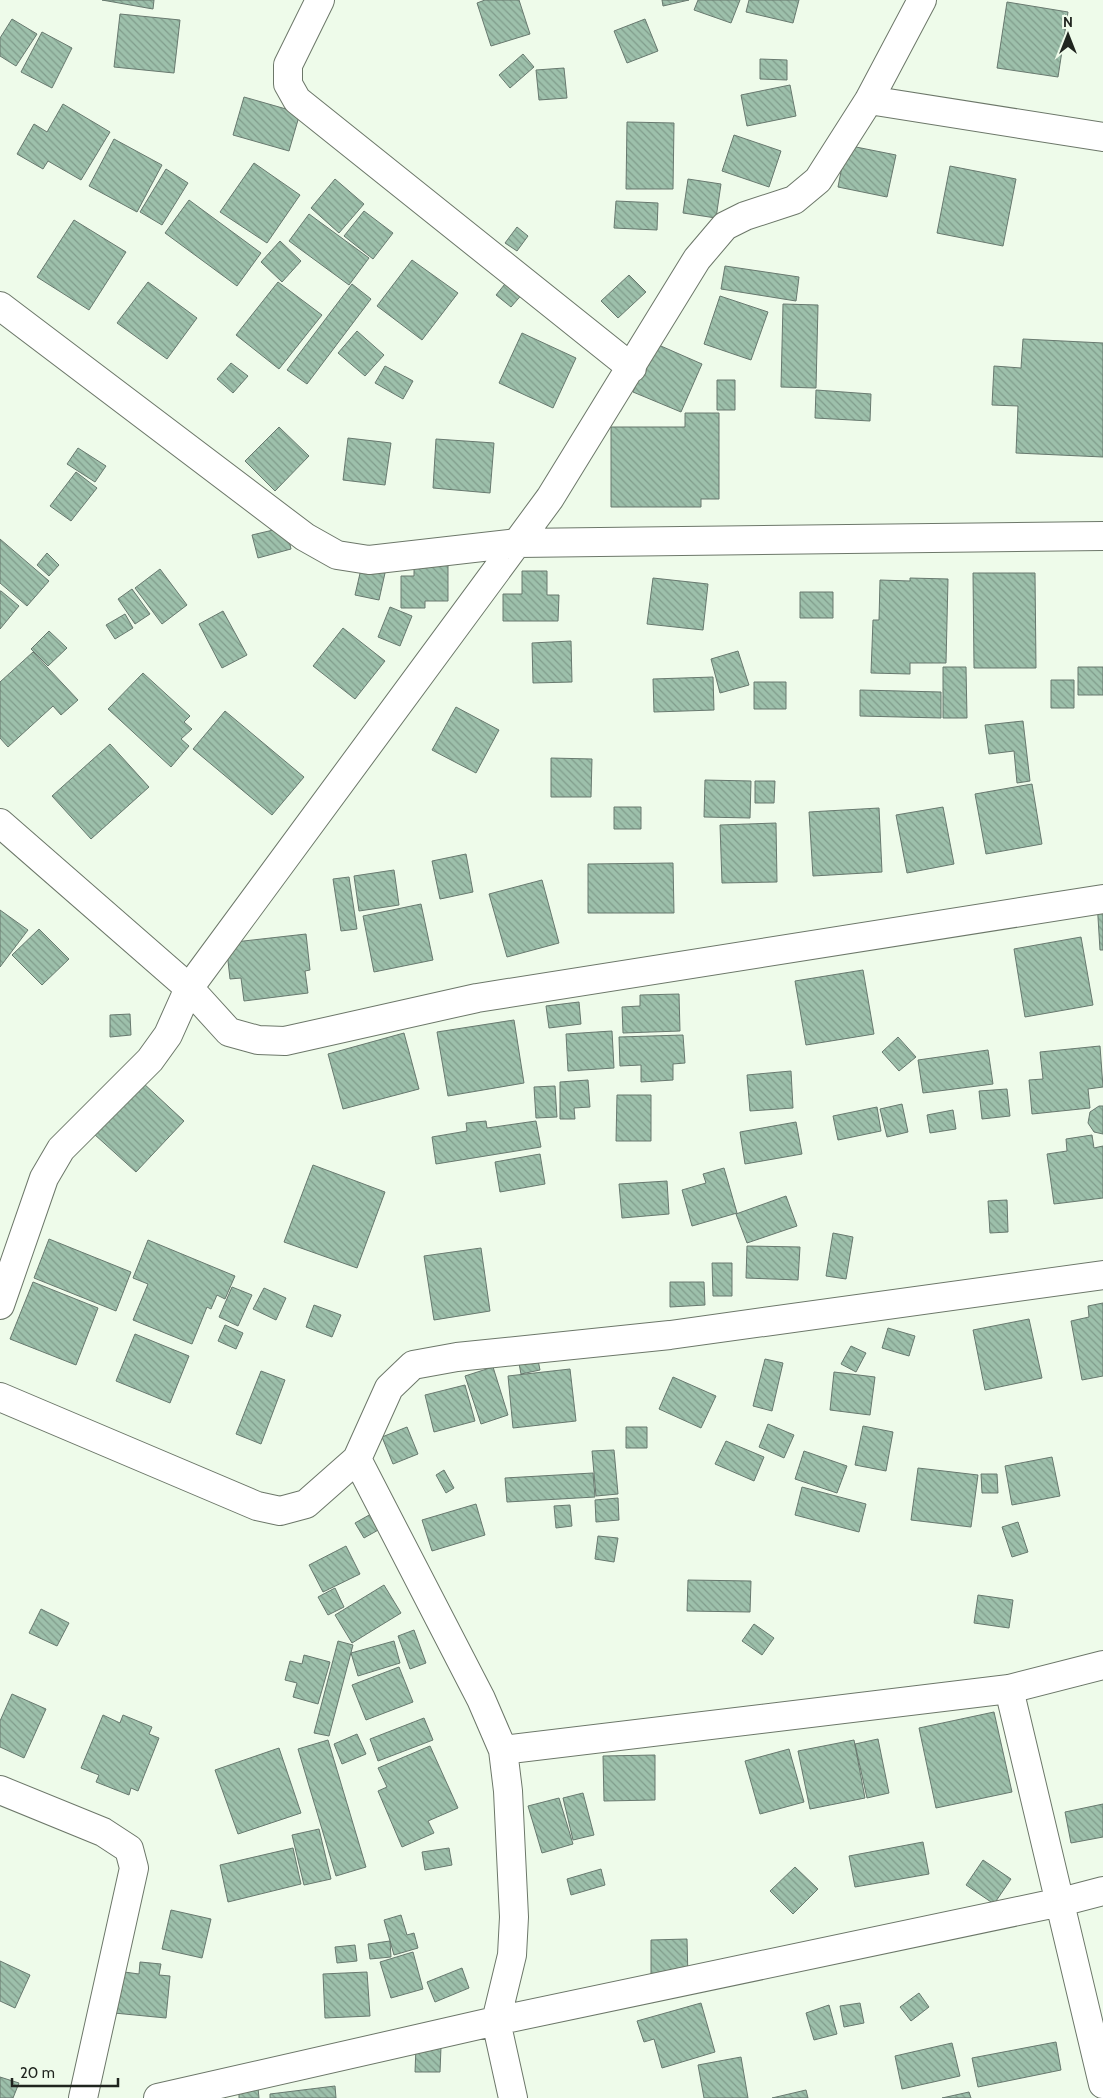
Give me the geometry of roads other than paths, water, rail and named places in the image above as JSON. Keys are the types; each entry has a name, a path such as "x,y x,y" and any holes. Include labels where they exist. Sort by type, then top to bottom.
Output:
{"street":[{"path":"320,0 288,65 288,84 297,100 632,368"},
{"path":"0,1305 44,1178 61,1150 150,1060 168,1036 189,988 550,498 632,368 697,259 725,226 745,216 794,200 818,180 869,100 922,0"},
{"path":"869,100 1103,137"},
{"path":"0,306 306,537 338,555 369,560 518,543 1103,536"},
{"path":"0,823 189,988 228,1032 258,1040 285,1041 477,998 1103,900"},
{"path":"0,1397 257,1506 280,1511 306,1504 357,1459 389,1388 413,1365 456,1357 670,1335 1103,1274"},
{"path":"357,1459 481,1699 503,1750 508,1791 514,1918 512,1955 496,2021 513,2098"},
{"path":"503,1750 1009,1689 1103,1665"},
{"path":"1009,1689 1103,2084"},
{"path":"0,1790 103,1832 129,1849 134,1868 83,2098"},
{"path":"158,2098 496,2021 1061,1902 1103,1891"}]}
